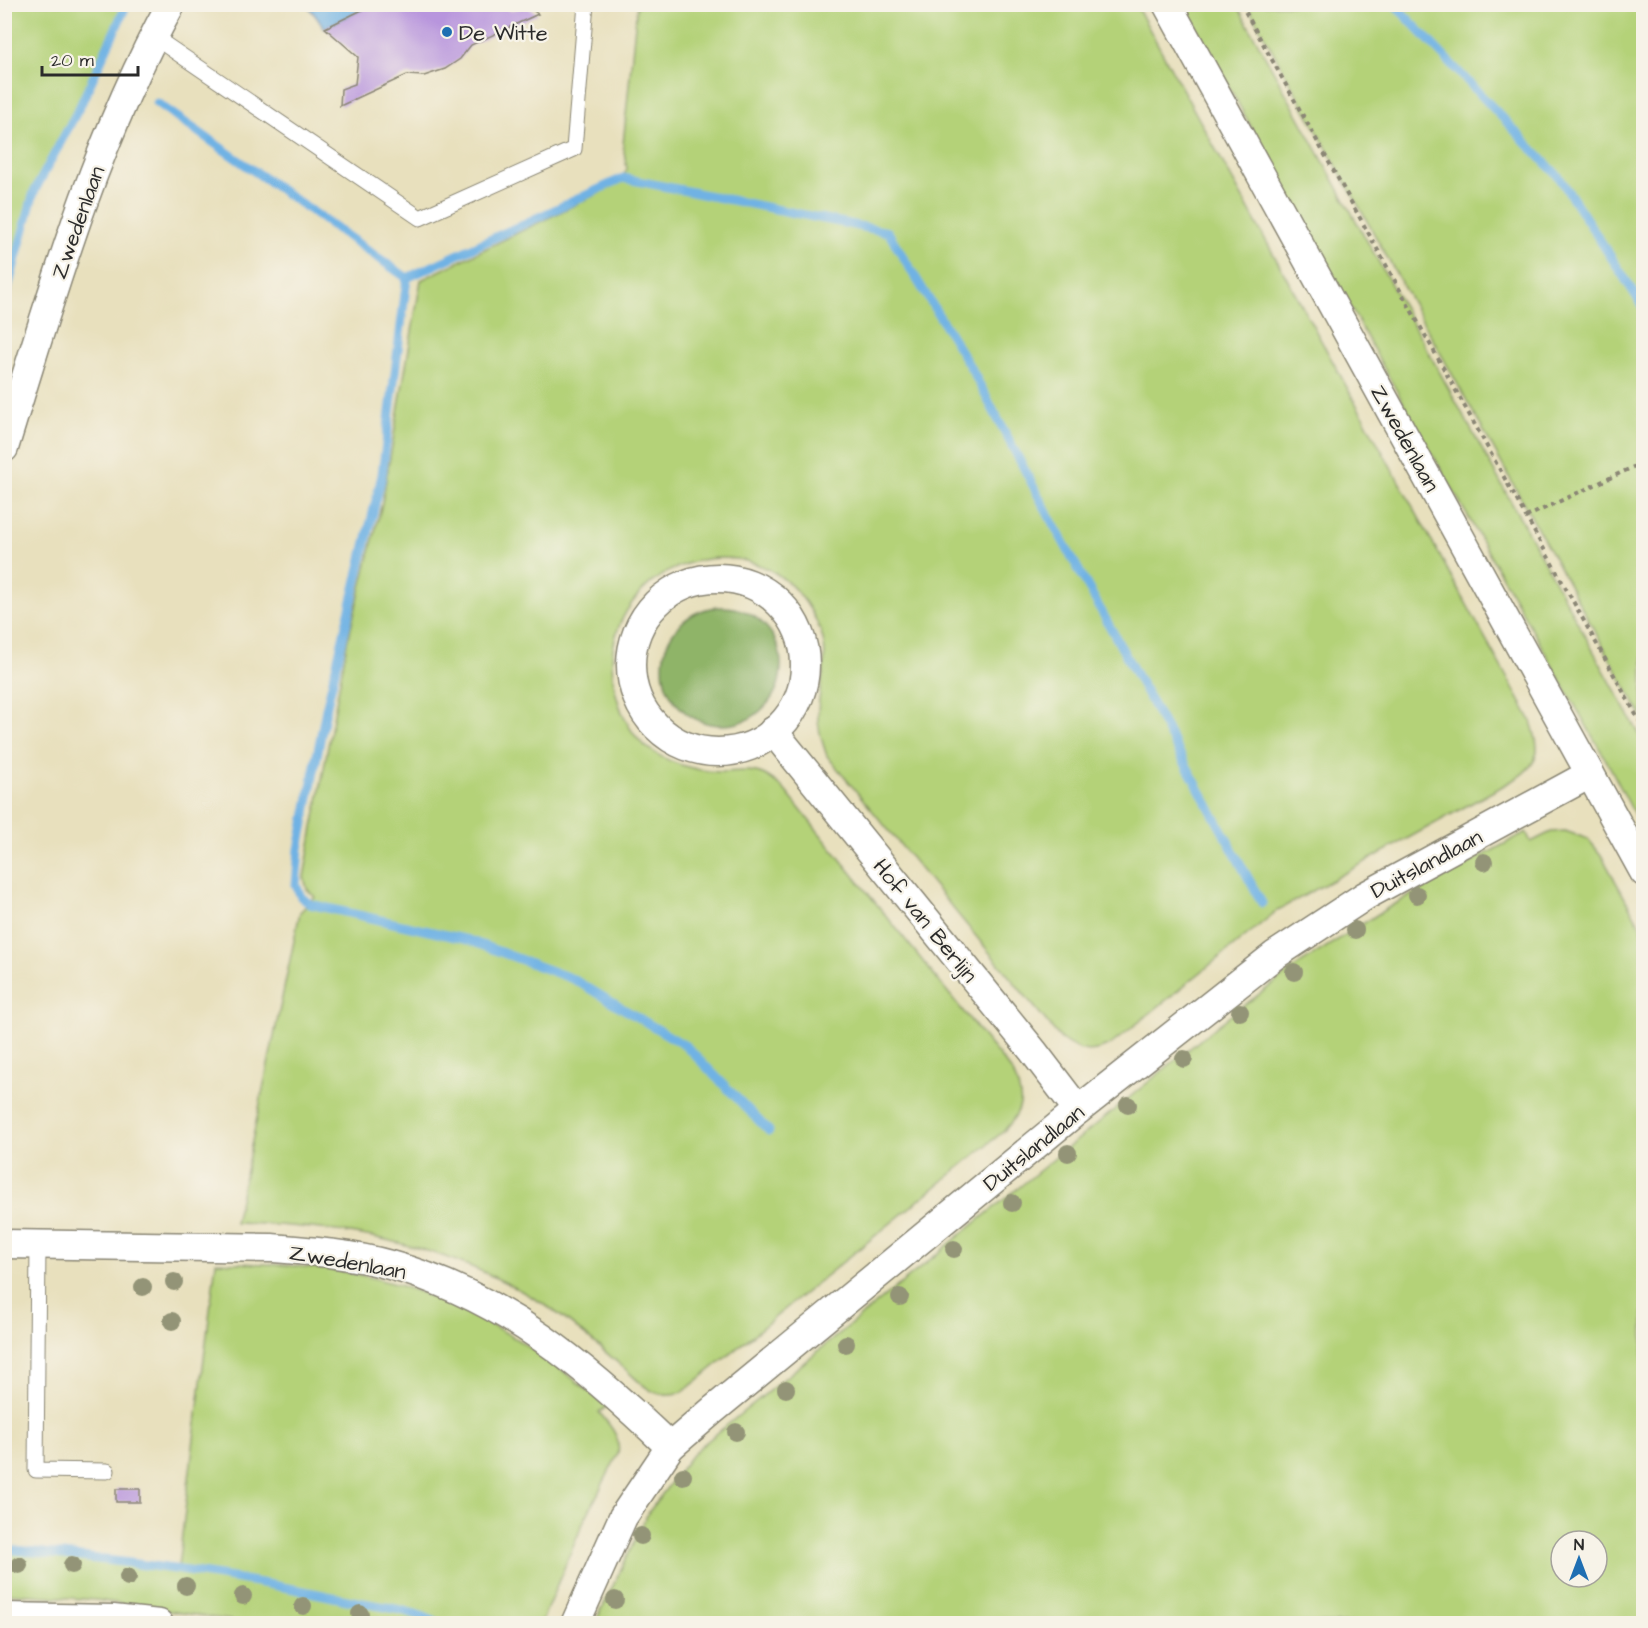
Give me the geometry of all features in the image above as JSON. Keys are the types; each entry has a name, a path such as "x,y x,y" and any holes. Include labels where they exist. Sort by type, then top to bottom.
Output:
{"street":[{"name":"Zwedenlaan","path":"4,448 65,248 95,167 171,4"},
{"name":"Zwedenlaan","path":"1167,4 1644,872"},
{"path":"733,579 751,584 774,598 792,618 803,644 806,670 800,697 784,723 773,731 759,742 730,752 700,751 672,739 649,719 635,692 631,662 637,632 651,609 672,591 697,580 733,579"},
{"name":"Hof van Berlijn","path":"773,731 1034,1051 1078,1110"},
{"name":"Duitslandlaan","path":"575,1623 623,1517 670,1448 1078,1110 1314,927 1365,896 1590,774"},
{"name":"Zwedenlaan","path":"4,1244 272,1248 313,1251 389,1264 477,1297 543,1338 588,1371 670,1448"},
{"path":"4,1617 159,1623"}],"lane":[{"path":"154,37 173,47 420,218 574,149 586,4"},
{"path":"38,1245 36,1470 107,1472"}],"path":[{"path":"1242,4 1644,729"},
{"path":"1526,517 1644,462"}],"green space":[{"path":"5,4 127,5 80,106 34,192 5,302"},
{"path":"637,5 1136,5 1531,721 1537,746 1535,759 1517,778 1278,910 1113,1043 1093,1051 1081,1050 1061,1039 827,756 818,718 825,662 823,639 811,611 784,580 751,562 716,558 681,566 650,584 626,612 613,647 615,689 622,712 634,734 652,751 690,768 720,772 759,773 783,788 1013,1073 1020,1097 1018,1110 1004,1131 683,1392 667,1394 656,1393 645,1386 566,1319 545,1305 471,1267 396,1242 357,1234 317,1228 235,1223 300,912 315,897 307,889 304,877 347,643 382,503 421,280 620,183 627,169 623,145"},
{"path":"1184,5 1237,5 1643,741 1643,831 1611,769 1386,372"},
{"path":"1247,5 1643,5 1643,718"},
{"path":"722,607 745,611 764,624 777,643 781,666 777,689 764,708 745,721 722,725 699,721 680,708 667,689 663,666 667,643 680,624 699,611"},
{"path":"1565,831 1588,839 1601,855 1643,931 1643,1623 595,1623 648,1513 694,1452 1222,1022 1301,963 1386,909 1526,832 1531,842 1551,832"},
{"path":"216,1262 286,1265 339,1271 391,1283 425,1294 490,1324 521,1343 551,1362 607,1407 599,1412 616,1436 618,1454 583,1523 541,1623 248,1623 96,1600 5,1593 4,1549 178,1567"}],"water":[{"path":"307,5 362,5 362,10 325,28"}],"building":[{"path":"362,4 502,4 511,11 525,5 538,14 471,45 460,59 445,69 424,76 407,75 340,106 341,89 355,84 358,57 325,28 362,10"},
{"path":"116,1489 140,1489 140,1502 116,1502"}],"waterway":[{"path":"4,302 34,192 80,106 127,4"},
{"path":"1394,4 1559,177 1644,308"},
{"path":"157,103 407,278 623,178 888,232 972,370 1049,516 1262,903"},
{"path":"407,278 382,475 326,709 299,849 296,885 301,897 310,904 468,940 573,979 686,1046 769,1131"},
{"path":"4,1549 134,1563 262,1583 406,1611 439,1624"}],"place":[{"name":"De Witte","path":"447,32"}]}
